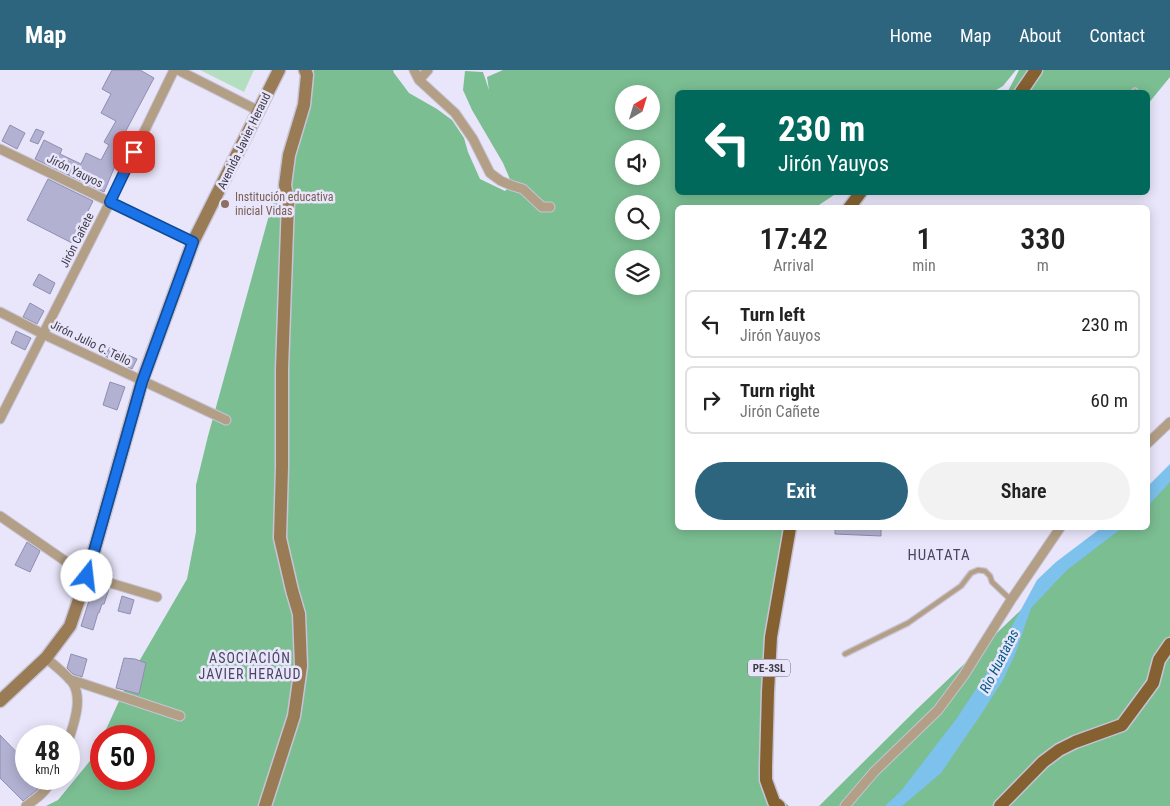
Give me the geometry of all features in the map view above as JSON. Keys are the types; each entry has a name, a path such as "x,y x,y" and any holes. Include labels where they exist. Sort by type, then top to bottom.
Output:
{"main road":[{"name":"Avenida Javier Heraud","path":"0,701 46,658 70,626 87,576 142,382 193,242 279,70"},
{"path":"264,806 294,716 301,666 299,614 280,538 282,370 288,202 285,185 289,154 304,105 307,75 305,70"},
{"path":"1023,90 1036,70"},
{"name":"PE-3SL","path":"777,805 766,780 771,637 790,530"},
{"path":"1000,806 1043,762 1059,750 1075,742 1122,725 1153,684 1159,660 1170,644"}],"street":[{"path":"176,70 259,110"},
{"name":"Jirón Cañete","path":"0,419 176,70"},
{"path":"414,70 419,80 455,113 473,139 490,173 501,181 523,189 542,207 550,207"},
{"path":"419,80 428,70"},
{"name":"Jirón Yauyos","path":"0,149 193,242"},
{"name":"Jirón Julio C. Tello","path":"0,312 142,382 226,420"},
{"path":"1150,441 1170,422"},
{"path":"0,516 87,576 157,597"},
{"path":"844,806 874,772 938,710 964,675 1011,600 1059,530"},
{"path":"46,658 74,686 78,702 73,725"},
{"path":"69,679 180,716"},
{"path":"26,806 46,790"}],"lane":[{"path":"845,654 908,624 961,586 972,572 978,570 985,571 990,576 992,582 1011,600"}],"green space":[{"path":"200,70 254,70 244,92"},
{"path":"314,70 393,70 409,93 452,120 464,138 480,179 505,191 512,184 503,163 472,110 463,90 465,71 483,72 489,90 487,77 503,70 1016,70 1003,86 996,90 675,90 675,195 834,195 819,205 675,205 675,530 790,530 778,594 766,755 774,793 789,806 46,806 58,800 66,790 80,790 80,773 90,761 90,790 155,790 155,725 108,725 130,677 187,579 196,532 196,485 271,208"},
{"path":"1019,70 1170,70 1170,77 1150,102 1150,90 1009,90"},
{"path":"1170,467 1170,806 819,806 917,709 1105,530 1150,530 1150,486"}],"water":[{"path":"1170,464 1170,482 1150,504 1150,484"},
{"name":"Rio Huatatas","path":"1098,530 1119,530 1067,570 1031,608 1016,652 1003,680 941,773 902,806 885,806 901,791 957,718 986,674 1037,580 1056,562"}],"building":[{"path":"112,70 140,70 154,78 121,140 128,144 115,166 104,192 35,159 44,140 62,149 60,154 81,164 86,153 101,160 109,145 104,142 116,121 101,113 111,94 102,89"},
{"path":"10,125 25,133 17,149 2,141"},
{"path":"36,129 44,132 38,144 30,141"},
{"path":"48,179 93,201 72,243 27,220"},
{"path":"39,274 55,283 50,294 33,285"},
{"path":"30,303 44,311 37,324 23,317"},
{"path":"16,331 31,338 25,350 11,343"},
{"path":"110,347 137,359 132,369 105,356"},
{"path":"110,382 125,387 117,410 103,405"},
{"path":"835,530 881,530 881,536 835,534"},
{"path":"27,542 40,551 30,572 15,565"},
{"path":"94,585 109,589 104,604 102,604 98,613 93,630 81,626"},
{"path":"122,596 134,600 130,614 118,611"},
{"path":"71,654 87,659 82,677 73,674 67,668"},
{"path":"124,658 146,663 139,694 116,688"},
{"path":"0,735 15,751 15,790 37,790 23,801 0,778"}],"place":[{"name":"Institución educativa inicial Vidas","path":"225,204"}],"district":[{"name":"HUATATA","path":"939,555"},
{"name":"ASOCIACIÓN JAVIER HERAUD","path":"250,666"}],"route":[{"path":"87,576 142,382 193,242 110,202 134,152"}]}
